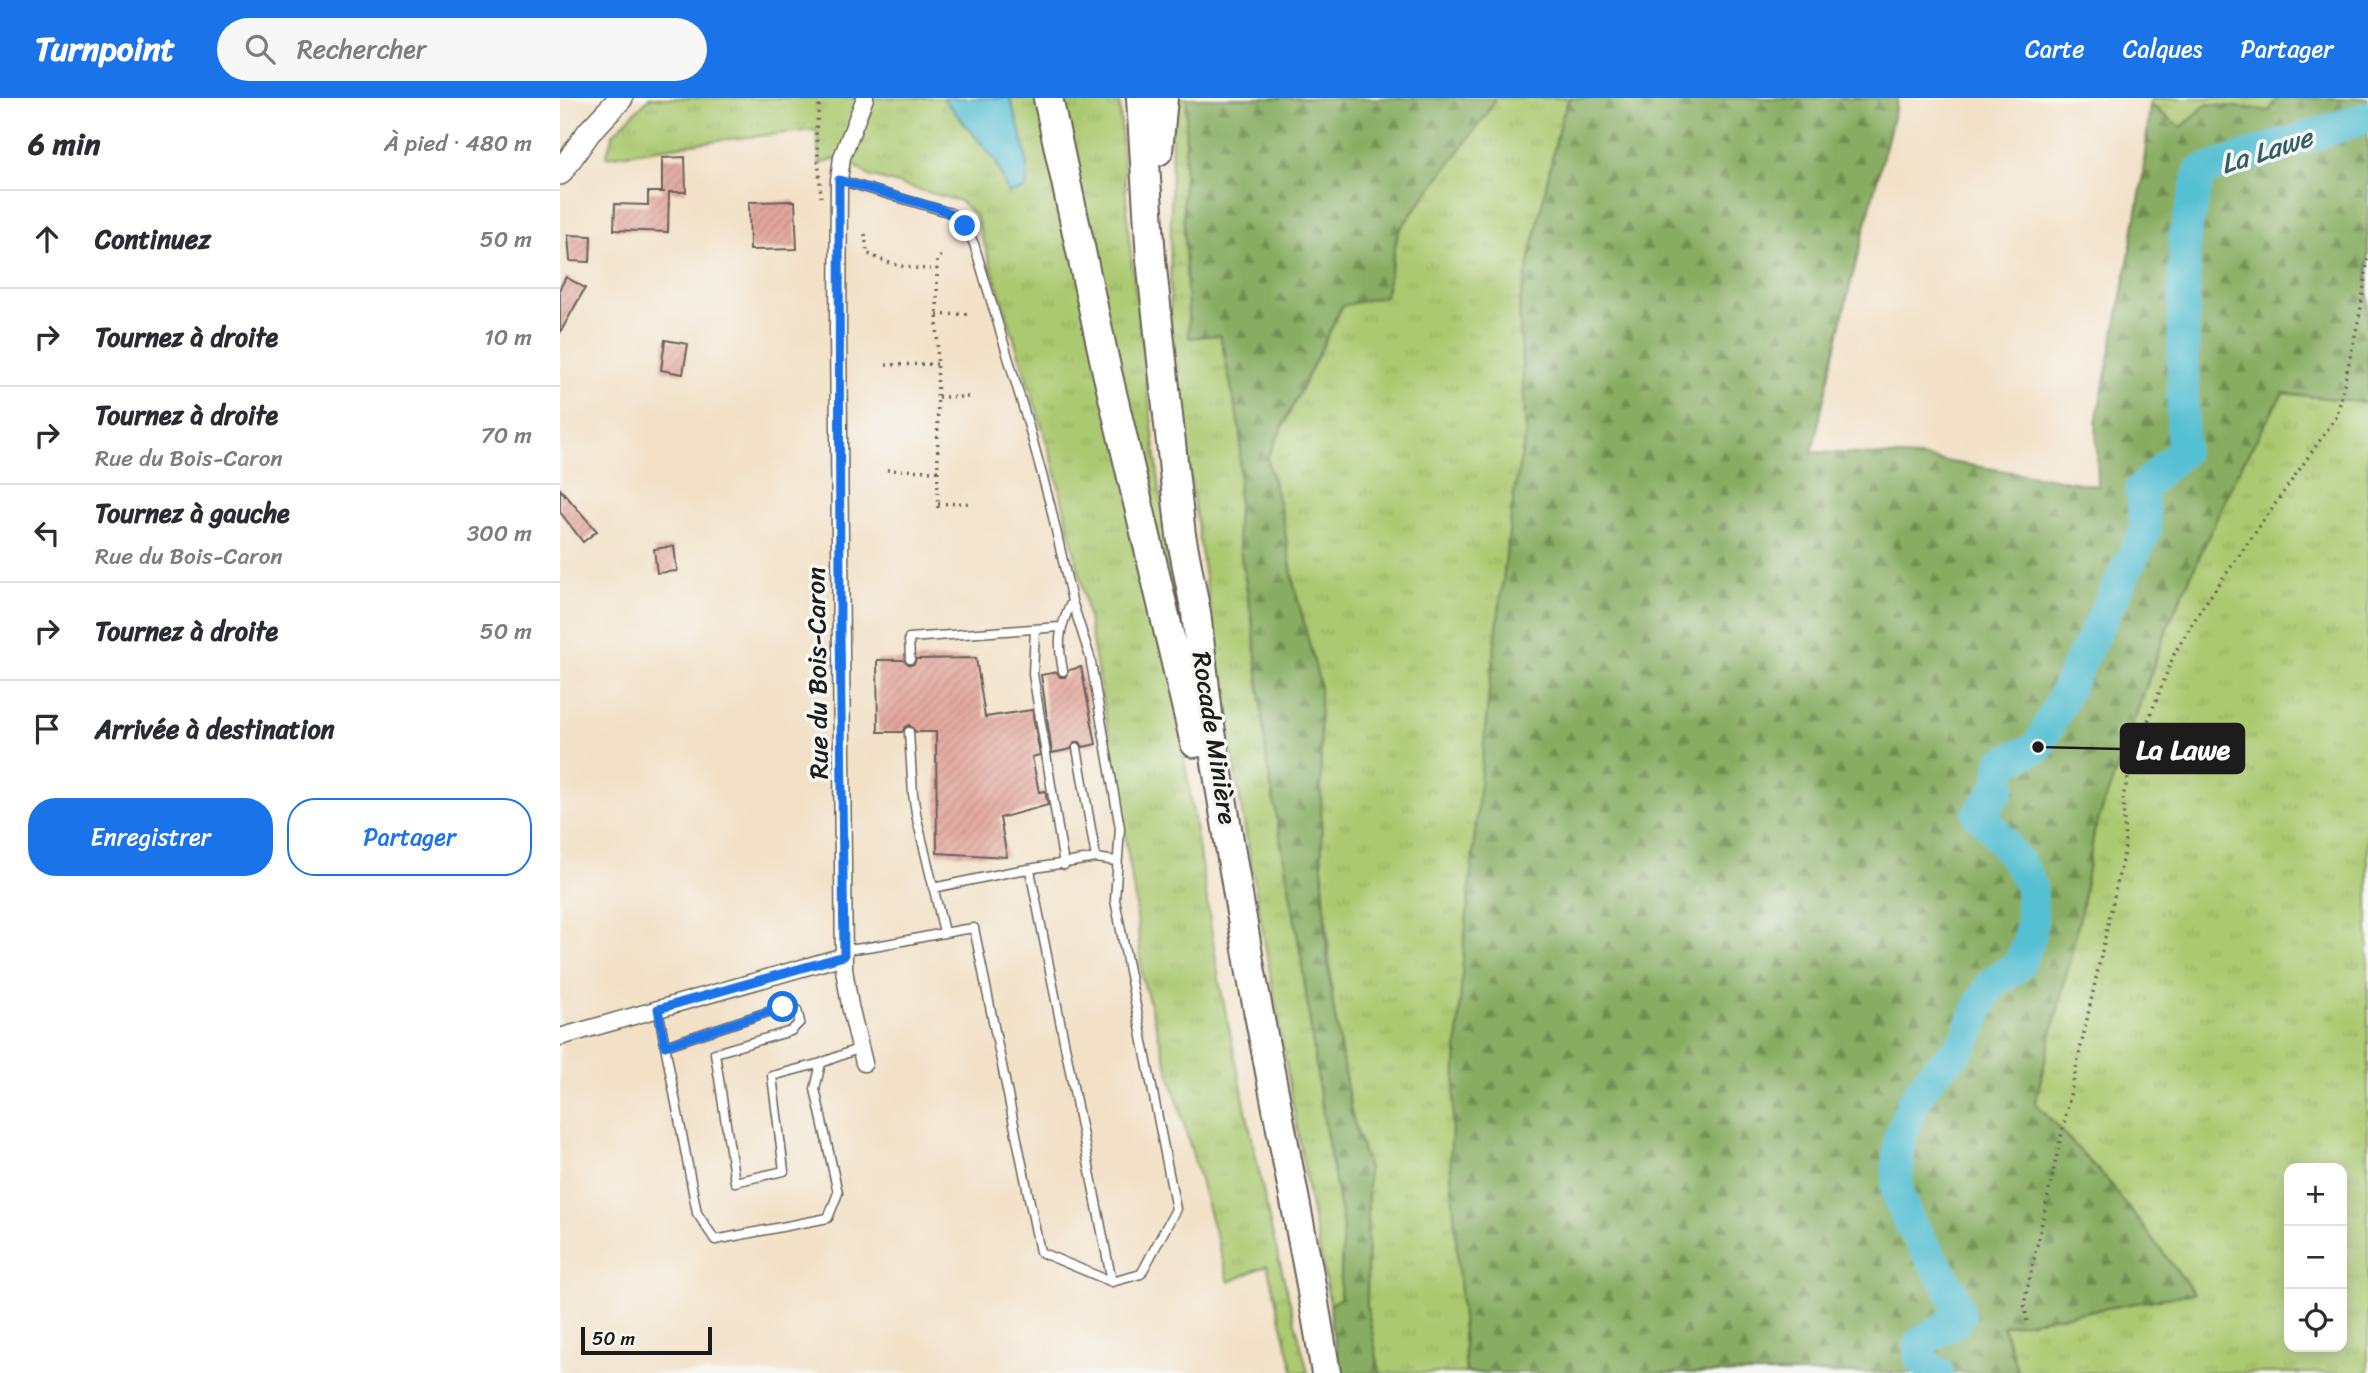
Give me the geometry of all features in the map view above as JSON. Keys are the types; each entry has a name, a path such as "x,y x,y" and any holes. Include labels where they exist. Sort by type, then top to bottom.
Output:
{"highway":[{"path":"1048,98 1107,372 1188,708 1214,835 1251,973"},
{"name":"Rocade Minière","path":"1141,98 1152,258 1181,535 1196,613 1208,714 1251,973 1326,1373"},
{"path":"1152,258 1163,98"}],"main road":[{"path":"560,173 589,132 621,98"}],"street":[{"name":"Rue du Bois-Caron","path":"862,1056 846,989 844,953 839,180 842,157 865,98"},
{"path":"560,1037 844,953"}],"lane":[{"path":"839,180 940,209 958,218 965,226 974,244 1029,427 1072,601 1090,657 1120,828 1115,900 1176,1209 1141,1274 1112,1282 1040,1252 974,928 844,953"},
{"path":"1063,671 1059,653 1060,627 1072,601"},
{"path":"910,659 909,638 1060,627"},
{"path":"1035,629 1033,674 1064,865"},
{"path":"909,732 913,794 944,932"},
{"path":"1077,748 1096,858"},
{"path":"933,888 1096,858 1116,861"},
{"path":"1030,870 1112,1282"},
{"path":"665,1046 783,1007 797,1010 800,1022 791,1031 715,1053 735,1182 784,1171 772,1076 862,1056"},
{"path":"658,1009 696,1213 715,1240 828,1218 838,1193 815,1089 821,1063"}],"path":[{"path":"864,234 867,253 885,263 910,269 937,269"},
{"path":"940,256 937,260 938,506 971,503"},
{"path":"2027,1321 2024,1304 2125,847 2123,797 2132,762 2175,652 2193,621 2337,416 2360,313 2368,258"},
{"path":"937,315 970,314"},
{"path":"886,365 937,364"},
{"path":"937,397 970,397"},
{"path":"887,471 938,471"}],"green space":[{"path":"649,98 1119,98 1129,238 1178,636 1182,743 1220,985 1270,1224 1308,1373 1294,1373 1267,1265 1229,1282 1142,977 1136,906 1116,776 1082,584 1054,465 975,215 960,201 869,176 842,157 820,164 816,130 719,140 606,157 613,134"},
{"path":"1172,98 1187,98 1183,202 1190,338 1220,334 1241,434 1237,532 1253,626 1267,763 1300,949 1320,1097 1343,1226 1340,1298 1330,1305 1228,732 1191,483 1170,320"},
{"path":"1187,98 1495,98 1489,111 1398,232 1385,296 1342,306 1267,458 1282,514 1294,585 1320,684 1322,867 1327,957 1351,1112 1368,1169 1367,1307 1380,1373 1341,1373 1331,1325 1330,1305 1340,1298 1343,1226 1320,1097 1300,949 1267,763 1253,626 1237,532 1241,434 1220,335 1189,338 1183,202"},
{"path":"1495,98 1569,98 1560,123 1519,308 1526,433 1514,493 1489,691 1450,1158 1466,1373 1380,1373 1367,1307 1368,1169 1351,1112 1333,1005 1294,585 1282,514 1267,458 1343,305 1385,296 1398,232 1489,111"},
{"path":"1569,98 1898,98 1847,298 1812,452 1920,457 2098,486 2096,422 2142,183 2150,104 2181,128 2207,104 2269,111 2278,98 2368,98 2368,403 2283,393 2238,471 2167,628 2094,832 2080,917 2035,1103 2107,1180 2194,1293 2003,1326 2018,1373 1466,1373 1450,1158 1464,943 1489,691 1514,493 1526,433 1519,308 1560,123"},
{"path":"2151,98 2278,98 2269,111 2207,104 2181,128 2150,104"},
{"path":"2283,393 2368,403 2368,1373 2018,1373 2003,1326 2194,1293 2107,1180 2035,1103 2080,917 2094,832 2167,628 2238,471"}],"water":[{"path":"943,98 1010,98 1026,155 1026,189 1008,193 995,160"}],"building":[{"path":"685,157 686,192 669,192 668,232 614,230 615,204 648,205 648,192 662,192 662,158"},
{"path":"795,201 797,249 750,250 749,202"},
{"path":"568,235 591,236 590,262 570,261"},
{"path":"566,277 585,288 560,333 560,288"},
{"path":"665,340 688,344 683,374 661,370"},
{"path":"560,489 597,531 583,542 560,512"},
{"path":"674,546 677,571 657,573 654,549"},
{"path":"976,658 985,717 1032,710 1040,755 1032,757 1039,792 1045,791 1048,805 1000,818 1007,857 937,853 936,732 916,732 909,725 902,732 878,732 877,660 903,660 910,665 914,664 916,659"},
{"path":"1081,667 1096,744 1083,747 1080,742 1075,742 1071,749 1052,753 1041,675 1057,672 1060,677 1065,677 1069,670"}],"waterway":[{"name":"La Lawe","path":"1938,1373 1922,1360 1919,1347 1921,1342 1957,1320 1960,1315 1951,1290 1908,1220 1897,1192 1899,1140 1912,1104 1933,1073 1966,1039 1982,1000 1993,982 2018,966 2029,941 2032,916 2031,887 2024,871 1990,825 1978,815 1999,788 2002,763 2038,747 2146,530 2141,489 2182,451 2185,235 2200,172 2368,117"}],"place":[{"name":"La Lawe","path":"2038,747"}],"route":[{"path":"783,1007 665,1046 658,1009 844,956 839,180 951,213 965,226"}]}
